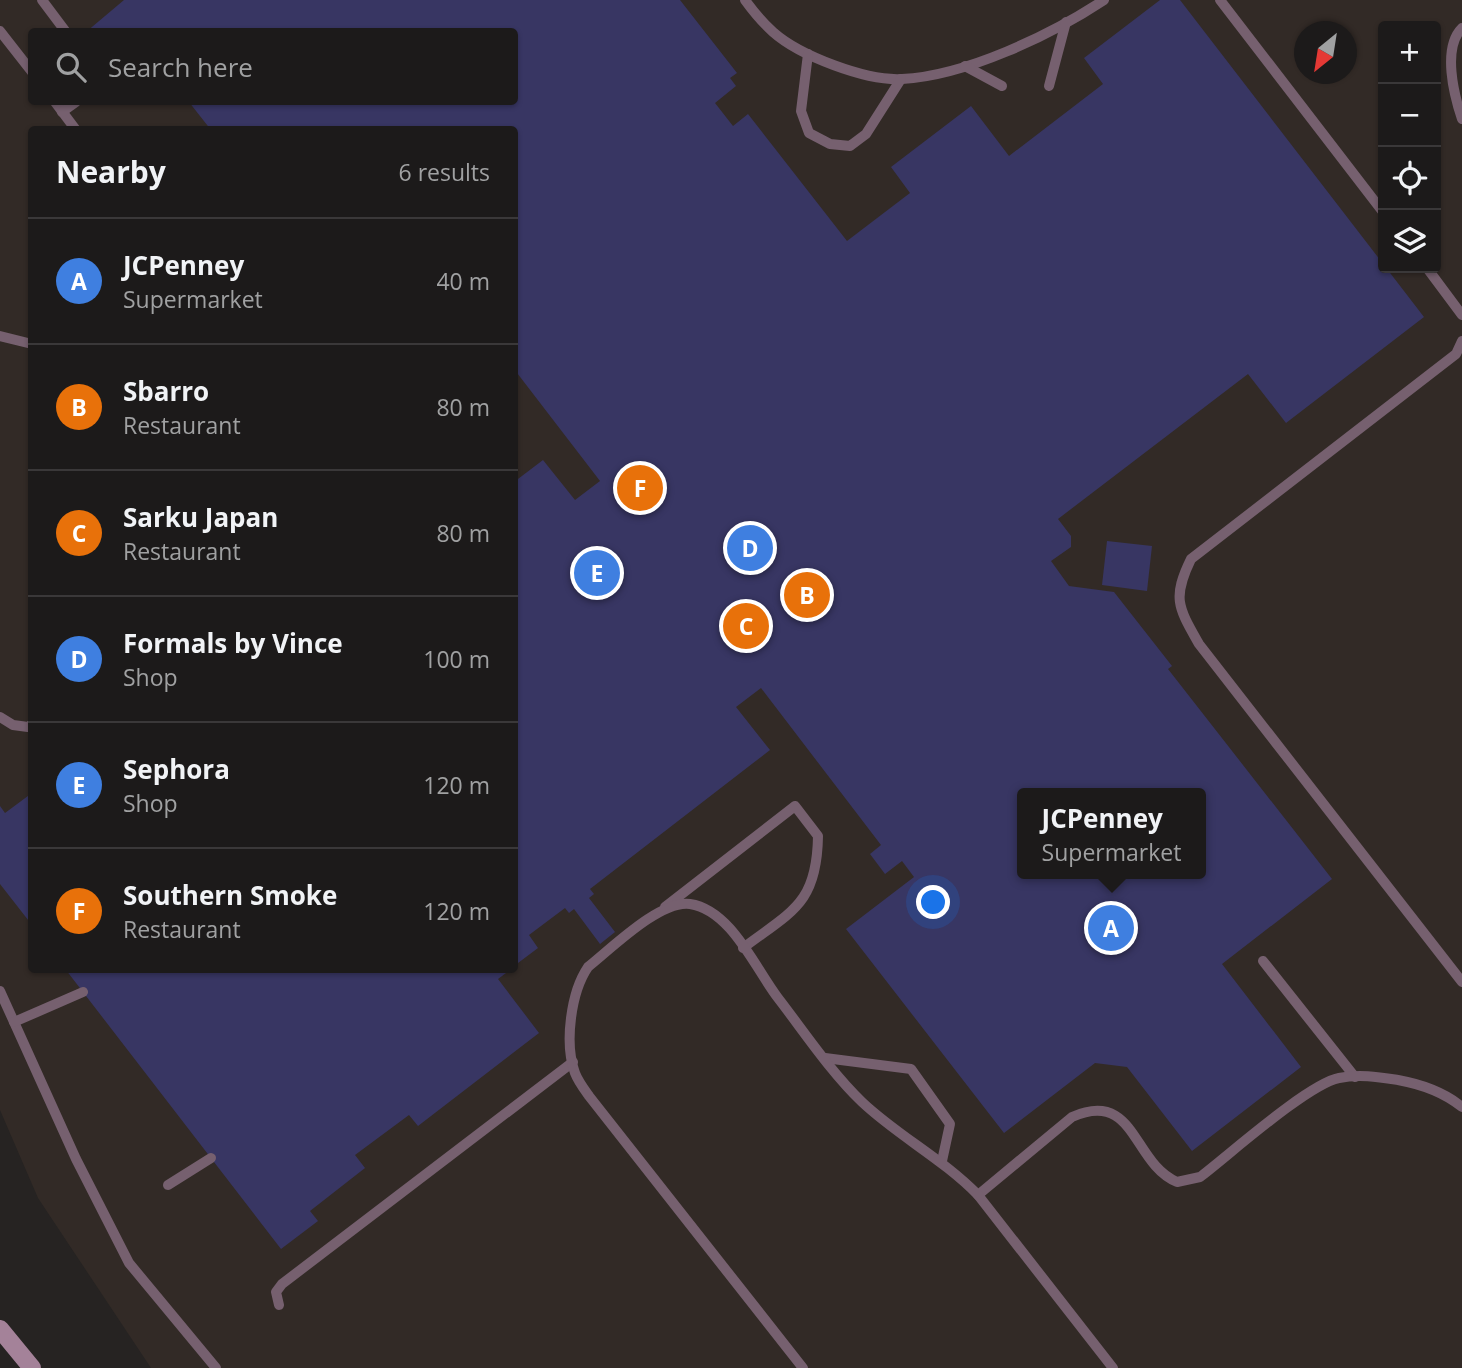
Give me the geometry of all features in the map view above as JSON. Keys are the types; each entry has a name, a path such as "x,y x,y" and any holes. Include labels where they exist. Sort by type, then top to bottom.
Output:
{"street":[{"path":"0,1329 32,1368"}],"lane":[{"path":"42,0 63,28"},
{"path":"745,0 774,33 808,54 836,65 901,79 965,65 1066,22 1104,0"},
{"path":"1220,0 1381,210"},
{"path":"1049,86 1066,22"},
{"path":"1462,28 1452,49 1452,71 1462,119"},
{"path":"0,31 28,67"},
{"path":"808,54 801,111 808,133 830,144 850,146 866,134 901,79"},
{"path":"965,65 1002,86"},
{"path":"57,105 73,126"},
{"path":"62,112 72,105"},
{"path":"1431,273 1462,315"},
{"path":"0,336 28,343"},
{"path":"1462,341 1456,354 1191,559 1178,586 1182,615 1199,643 1462,982"},
{"path":"0,717 13,725 28,727"},
{"path":"743,948 803,902 813,882 818,836 795,806 588,967 580,978 573,1012 573,1062 575,1072 589,1096 803,1368"},
{"path":"662,909 687,904 713,911 729,926 825,1058 862,1102 942,1161 978,1195 1113,1368"},
{"path":"1263,961 1355,1077"},
{"path":"0,991 76,1159 129,1263 216,1368"},
{"path":"14,1022 83,992"},
{"path":"825,1058 911,1069 950,1124 942,1161"},
{"path":"279,1305 276,1292 282,1284 573,1062"},
{"path":"978,1195 1072,1117 1088,1110 1101,1110 1117,1116 1167,1178 1188,1181 1199,1177 1311,1091 1337,1078 1407,1082 1434,1091 1462,1107"},
{"path":"168,1185 211,1158"}],"shaded area":[{"path":"0,0 1462,0 1462,1368 151,1368 38,1198 0,1110"}],"building":[{"path":"124,0 680,0 737,73 730,78 736,86 715,103 733,126 748,114 847,241 910,193 891,167 971,106 1009,156 1103,84 1084,58 1160,0 1180,0 1378,257 1378,273 1390,273 1424,317 1286,423 1248,374 1058,519 1071,536 1071,547 1051,561 1069,586 1114,592 1172,666 1168,669 1332,879 1222,964 1301,1067 1192,1151 1127,1067 1095,1063 1004,1133 846,929 914,877 902,861 885,874 870,854 881,845 761,688 736,707 770,750 590,889 594,894 589,898 615,932 600,944 574,909 569,913 565,908 529,935 538,948 518,963 518,479 543,460 575,500 600,481 518,374 518,126 208,126 191,105 518,105 518,28 91,28"},
{"path":"1107,541 1152,546 1147,591 1102,585"},
{"path":"28,796 28,920 0,884 0,806 5,813"},
{"path":"68,973 506,973 498,979 539,1033 418,1126 409,1115 355,1155 365,1168 310,1211 318,1221 281,1249"}],"place":[{"name":"Southern Smoke","path":"640,488"},
{"name":"Formals by Vince","path":"750,548"},
{"name":"Sephora","path":"597,573"},
{"name":"Sbarro","path":"807,595"},
{"name":"Sarku Japan","path":"746,626"},
{"name":"JCPenney","path":"1111,928"}]}
